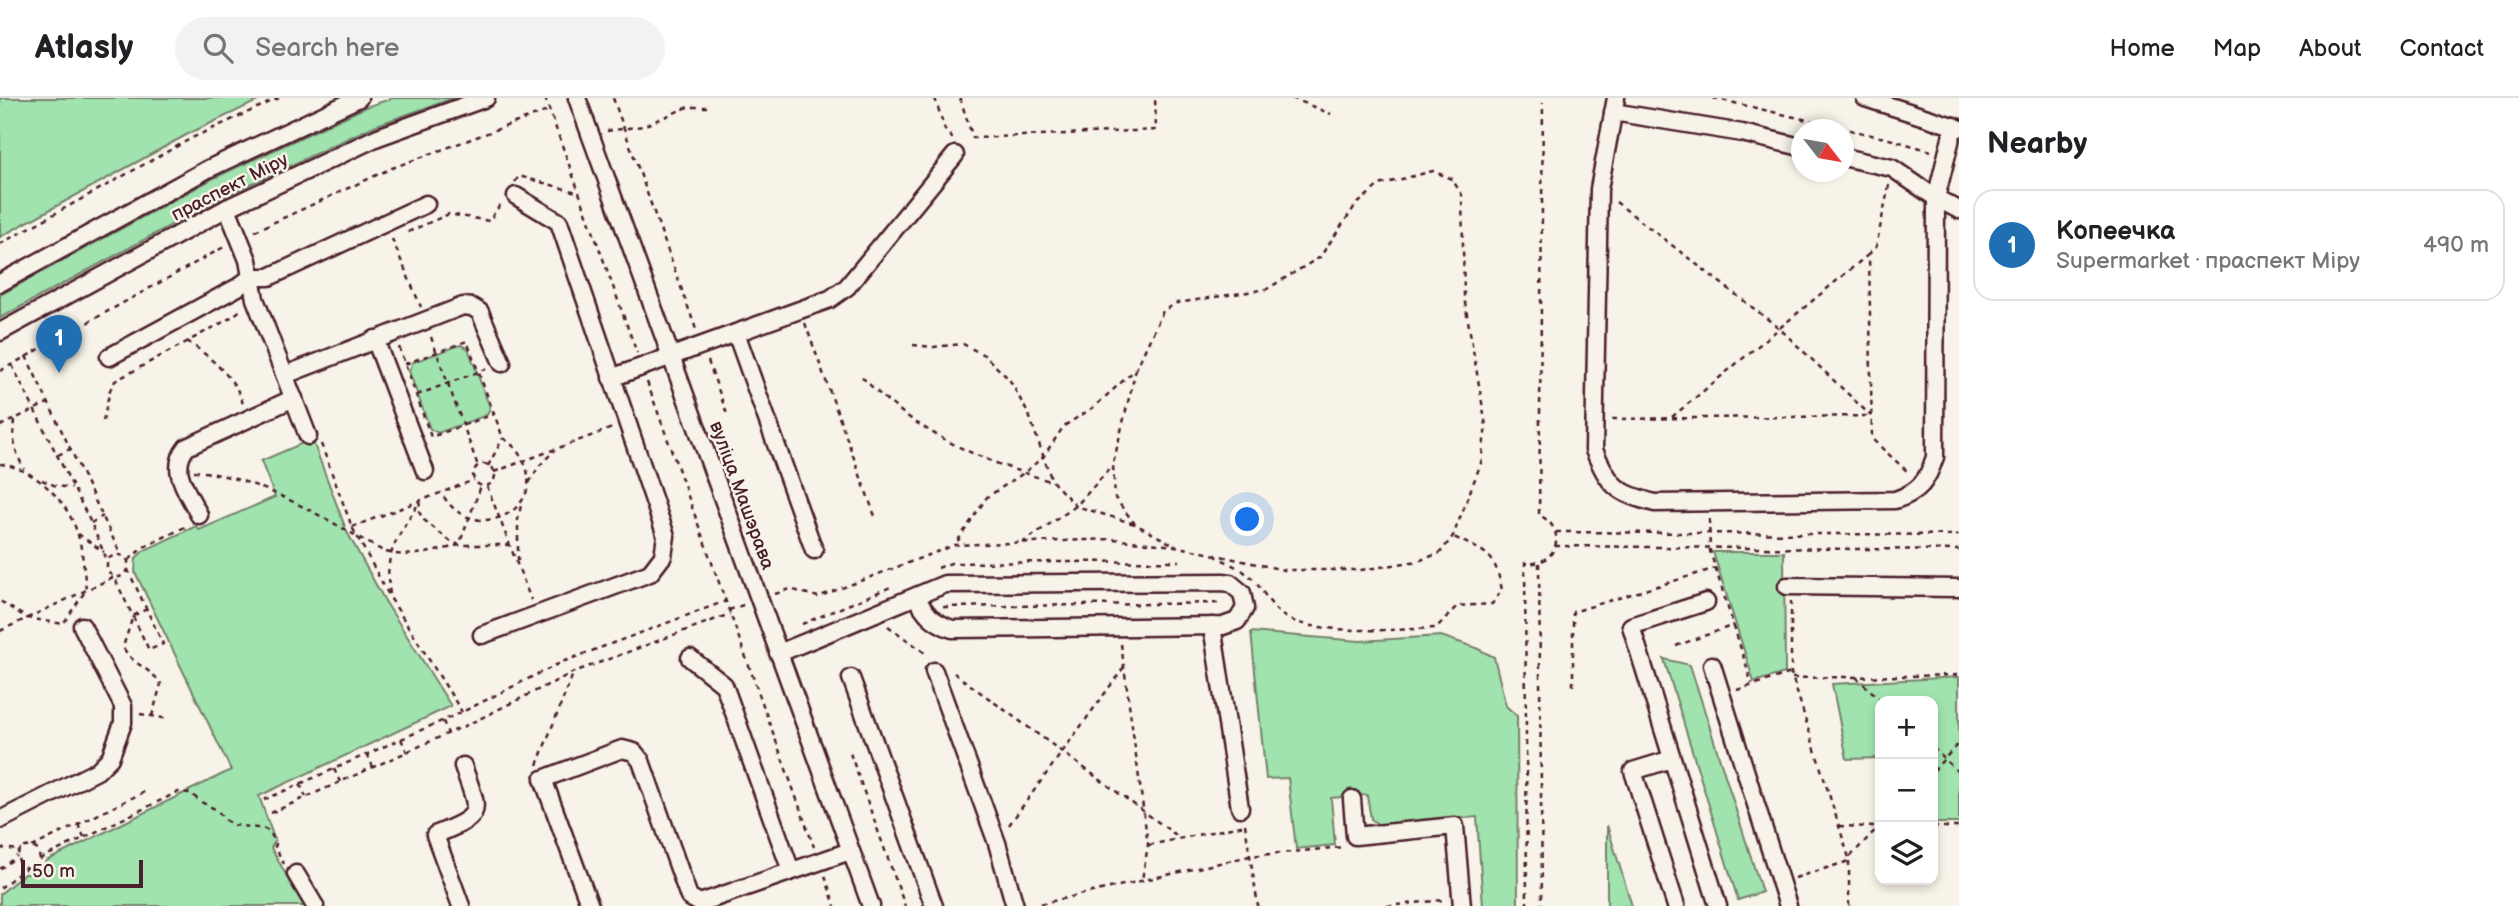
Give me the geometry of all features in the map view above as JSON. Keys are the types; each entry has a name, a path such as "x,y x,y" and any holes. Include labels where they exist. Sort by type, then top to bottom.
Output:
{"street":[{"name":"праспект Міру","path":"0,283 208,169 359,98"},
{"name":"праспект Міру","path":"0,332 227,208 378,138 486,98"},
{"name":"вуліца Машэрава","path":"576,98 871,906"},
{"path":"1791,145 1615,105 1599,189 1594,450 1607,480 1629,496 1655,503 1895,500 1910,495 1922,485 1935,457 1936,198 1945,155 1957,127 1865,98"},
{"path":"611,378 830,299 847,286 955,155"},
{"path":"1854,159 1892,168 1959,210"},
{"path":"482,635 650,573 663,556 666,536 559,222 511,194"},
{"path":"109,357 251,277 269,276 426,204"},
{"path":"227,208 240,238 256,299 294,398 313,436"},
{"path":"285,375 463,306 480,312 502,363"},
{"path":"736,333 814,550"},
{"path":"375,339 425,471"},
{"path":"195,519 177,470 178,457 187,447 294,398"},
{"path":"778,653 873,614 920,603 945,584 1230,583 1242,593 1245,600 1242,615 1230,625 952,629 936,623 920,603"},
{"path":"1789,591 1959,588"},
{"path":"1706,602 1631,626 1718,906"},
{"path":"0,820 97,771 110,758 123,723 123,706 82,626"},
{"path":"1212,626 1240,808"},
{"path":"690,658 724,685 791,871"},
{"path":"934,665 997,843 1015,906"},
{"path":"1712,665 1788,906"},
{"path":"851,678 934,906"},
{"path":"590,906 543,779 622,750 634,752 641,761 689,897 700,904 733,899 791,871 850,851"},
{"path":"1672,759 1633,771 1676,906"},
{"path":"461,906 436,835 468,821 475,812 475,801 463,766"},
{"path":"1352,799 1355,836 1455,826 1462,902"},
{"path":"296,874 315,906"}],"path":[{"path":"0,244 192,138 279,98"},
{"path":"545,98 835,906"},
{"path":"613,98 727,414"},
{"path":"935,98 945,130 954,141 955,155"},
{"path":"960,98 973,138 1156,130 1155,98"},
{"path":"1293,98 1331,114"},
{"path":"1713,98 1893,140 1945,155"},
{"path":"1527,906 1525,562 1539,562 1552,553 1555,546 1555,532 1546,519 1539,515 1543,103"},
{"path":"589,134 643,126 688,107 707,107"},
{"path":"0,372 240,238 392,168 550,110"},
{"path":"1670,419 1876,247 1892,168"},
{"path":"790,589 818,597 955,545 1113,539 1175,546 1284,570 1361,570 1418,561 1440,553 1453,536 1481,463 1486,426 1464,297 1462,195 1452,179 1433,171 1379,184 1355,206 1320,257 1267,289 1177,303 1164,311 1136,369 1113,464 1115,498 1135,524"},
{"path":"403,234 449,214 489,221 511,194 519,176 580,193"},
{"path":"1599,189 1779,328 1871,415"},
{"path":"392,239 426,320 478,466"},
{"path":"1869,254 1872,439 1922,485"},
{"path":"103,421 110,390 115,381 227,320 256,299"},
{"path":"801,310 876,519"},
{"path":"187,341 222,369 240,395 243,410"},
{"path":"396,341 431,437 494,414"},
{"path":"405,364 467,341 503,438 513,445 524,461 529,482"},
{"path":"913,345 934,347 963,344 984,355 1009,379 1029,415 1052,481 1076,506 1135,524 1175,546"},
{"path":"26,356 121,555 128,561"},
{"path":"416,395 502,363"},
{"path":"12,365 91,523 107,560 107,571 114,577 149,650 163,643 128,570 128,561 142,548 195,519"},
{"path":"955,545 987,498 1043,457 1064,426 1094,407 1136,369"},
{"path":"862,377 885,401 943,440 1003,467 1052,481"},
{"path":"0,426 48,403"},
{"path":"1594,419 1871,415"},
{"path":"14,420 14,445 24,469"},
{"path":"494,472 626,422"},
{"path":"313,436 355,534 391,599 462,712"},
{"path":"488,466 503,438"},
{"path":"518,564 518,519 522,501 539,466 557,448"},
{"path":"58,455 71,449"},
{"path":"0,464 24,469 56,486 74,488"},
{"path":"1022,543 1076,506 1113,464"},
{"path":"478,466 488,466 494,472 494,479 481,486"},
{"path":"478,466 474,472 474,480 481,486"},
{"path":"177,470 212,473 291,499 390,553 428,552 459,545 510,545"},
{"path":"0,601 27,618 63,624 86,590 78,534 62,506 39,479"},
{"path":"352,527 474,480"},
{"path":"487,485 532,601"},
{"path":"459,545 481,486"},
{"path":"441,492 453,510 469,518 489,521 513,510 522,501"},
{"path":"420,501 419,512 424,520 441,536 459,545"},
{"path":"391,599 387,578 390,553 420,501"},
{"path":"1709,501 1710,548 1753,685"},
{"path":"91,523 103,516"},
{"path":"1555,532 1959,535"},
{"path":"78,534 104,552"},
{"path":"1211,553 1248,574 1282,616 1304,625 1380,631 1436,628 1457,606 1492,604 1502,590 1497,565 1487,553 1453,536"},
{"path":"1555,546 1959,550"},
{"path":"107,560 121,555"},
{"path":"1539,562 1542,906"},
{"path":"1573,686 1573,612 1716,568"},
{"path":"0,631 114,577 125,575 128,570"},
{"path":"1789,591 1792,678 1849,859 1849,906"},
{"path":"264,800 443,721 562,662 726,601"},
{"path":"920,603 952,606 1223,603"},
{"path":"147,609 132,616 123,647 129,657 156,677 161,684 152,716"},
{"path":"271,813 448,734 574,672 730,614"},
{"path":"873,614 934,665"},
{"path":"1676,646 1734,625"},
{"path":"1121,644 1148,845 1142,880"},
{"path":"997,843 1124,667"},
{"path":"953,673 1180,838"},
{"path":"1792,678 1959,675"},
{"path":"1856,677 1877,696"},
{"path":"443,721 448,734"},
{"path":"401,739 407,752"},
{"path":"1938,766 1959,743"},
{"path":"850,753 905,906"},
{"path":"1938,753 1959,773"},
{"path":"367,754 373,767"},
{"path":"334,769 340,782"},
{"path":"300,784 306,797"},
{"path":"0,848 21,850 32,846 146,791"},
{"path":"0,888 26,868 35,866 40,859 178,792 190,793 234,825 270,832 287,869 296,874"},
{"path":"1240,808 1258,906"},
{"path":"78,824 84,837"},
{"path":"1148,845 1245,825"},
{"path":"1839,826 1875,826"},
{"path":"1938,827 1959,827"},
{"path":"1780,883 1849,859 1875,831"},
{"path":"32,846 38,850 40,859"},
{"path":"1030,906 1250,856 1349,846"},
{"path":"0,869 21,850"},
{"path":"17,856 20,864 26,868"},
{"path":"1387,906 1462,902"}],"green space":[{"path":"0,98 264,98 188,134 0,237"},
{"path":"393,98 454,98 374,126 221,198 0,318 0,295 212,179 366,107"},
{"path":"460,345 468,348 490,408 487,415 438,433 430,429 409,371 413,362"},
{"path":"312,439 347,532 385,601 451,706 259,796 275,841 271,848 304,906 0,906 0,894 24,874 39,873 46,861 231,770 135,572 136,558 143,551 196,526 199,530 275,497 261,461"},
{"path":"1713,552 1784,552 1785,673 1754,682"},
{"path":"1251,632 1360,641 1441,636 1494,657 1506,706 1517,716 1518,906 1483,906 1477,817 1380,826 1371,819 1367,795 1331,798 1335,845 1296,849 1288,778 1266,779"},
{"path":"1664,659 1690,665 1762,892 1738,900"},
{"path":"1959,677 1959,823 1938,823 1938,696 1875,696 1875,758 1847,759 1832,684"},
{"path":"1607,825 1632,906 1607,906"}],"place":[{"name":"Копеечка","path":"59,373"}]}
